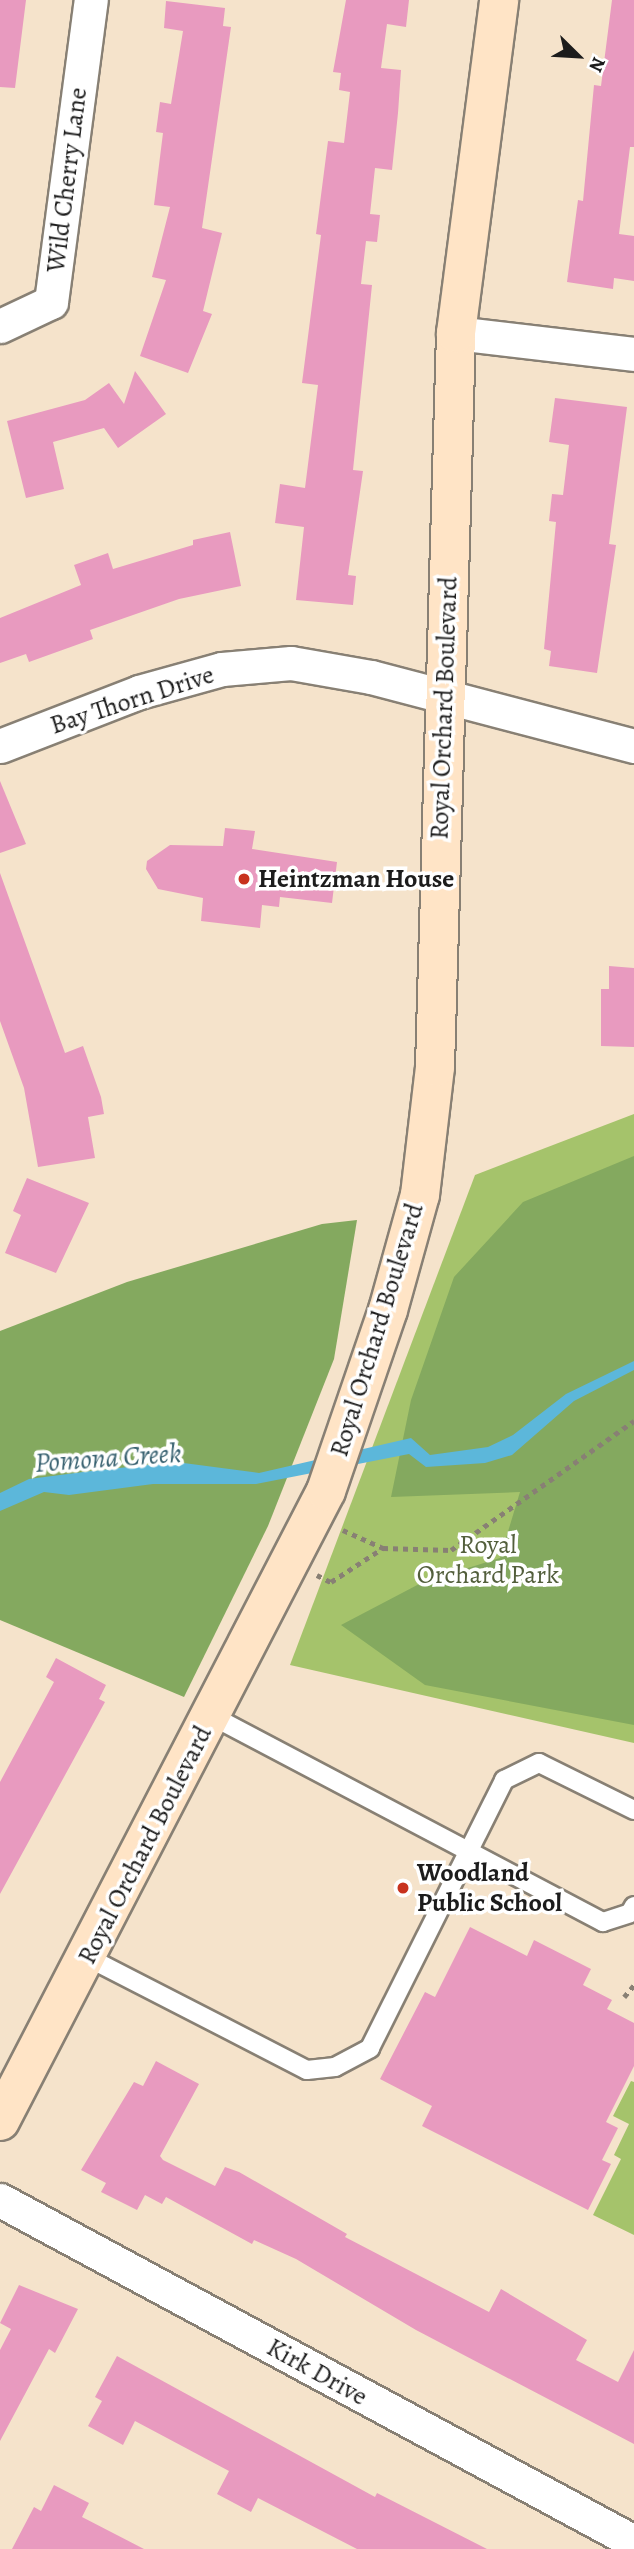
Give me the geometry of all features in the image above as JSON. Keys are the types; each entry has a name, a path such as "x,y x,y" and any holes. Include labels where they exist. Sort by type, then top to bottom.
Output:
{"street":[{"name":"Wild Cherry Lane","path":"0,326 51,302 91,0"},
{"name":"Royal Orchard Boulevard","path":"0,2121 212,1716 317,1507 384,1323 420,1195 435,1067 443,697 456,333 499,0"},
{"path":"456,333 634,354"},
{"name":"Bay Thorn Drive","path":"0,746 139,692 222,669 291,663 371,677 634,746"},
{"name":"Kirk Drive","path":"0,2200 634,2542"}],"lane":[{"path":"212,1716 603,1922 630,1913 634,1906"},
{"path":"87,1957 307,2070 335,2067 370,2048 504,1780 539,1763 634,1810"}],"path":[{"path":"317,1507 346,1534 383,1548 451,1550 634,1420"},
{"path":"292,1561 331,1582 383,1548"},
{"path":"624,1997 633,1989"}],"green space":[{"name":"Royal Orchard Park","path":"634,1114 634,1743 290,1665 475,1175"},
{"name":"Royal Orchard Park","path":"634,1156 634,1725 425,1685 341,1625 423,1582 500,1558 520,1492 391,1497 411,1400 454,1277 523,1202"},
{"path":"357,1220 334,1359 268,1526 184,1697 0,1620 0,1331 127,1282 322,1224"},
{"path":"631,2081 634,2082 634,2235 593,2215 621,2159 614,2155 629,2124 613,2116"}],"water":[{"path":"634,1361 634,1370 574,1401 512,1455 485,1463 426,1467 409,1454 256,1484 153,1484 69,1495 44,1492 0,1511 0,1493 29,1479 176,1462 259,1473 411,1438 430,1455 488,1447 513,1435 566,1394"}],"building":[{"path":"0,0 26,0 15,88 0,87"},
{"path":"346,0 409,0 406,27 387,24 381,68 401,70 398,113 392,170 375,168 370,214 380,215 377,242 366,241 361,284 372,285 353,470 363,471 348,575 356,576 353,605 296,600 304,527 275,523 280,484 305,488 318,385 302,383 321,235 316,234 328,141 344,143 350,92 339,90 341,73 333,72"},
{"path":"612,0 634,0 634,147 630,147 619,234 634,236 634,281 614,278 613,289 567,282 578,200 583,201 594,85 601,86"},
{"path":"166,1 225,8 223,26 231,27 202,228 222,233 203,311 212,314 188,373 140,356 166,280 152,277 170,207 154,205 163,133 156,132 160,102 171,104 183,31 164,28"},
{"path":"135,371 166,414 118,448 104,428 53,442 64,489 26,498 7,421 85,400 109,383 124,404"},
{"path":"555,398 627,407 609,544 616,545 597,673 549,666 551,651 544,649 556,522 549,521 552,494 563,495 569,445 549,442"},
{"path":"230,532 241,586 179,599 90,630 93,639 29,662 26,654 0,663 0,618 81,585 74,565 108,553 113,569 193,545 193,540"},
{"path":"0,781 26,844 0,853"},
{"name":"Heintzman House","path":"225,828 255,831 252,849 337,862 332,903 280,897 279,907 262,905 260,928 201,921 203,898 158,889 146,869 147,861 170,845 223,846"},
{"path":"0,873 65,1053 83,1046 101,1097 104,1114 88,1117 95,1158 38,1167 24,1088 0,1021"},
{"path":"609,966 634,968 634,1047 601,1046 601,989 609,989"},
{"path":"27,1178 89,1203 56,1273 5,1253 21,1215 13,1211"},
{"path":"56,1658 106,1685 99,1699 105,1702 0,1894 0,1782 54,1682 46,1677"},
{"path":"470,1927 527,1956 534,1940 591,1969 583,1985 612,2000 607,2009 634,2023 634,2066 606,2122 618,2128 602,2160 611,2164 588,2210 422,2126 432,2106 380,2079 425,1992 435,1997"},
{"path":"156,2061 199,2084 160,2156 163,2160 215,2186 225,2167 239,2172 347,2234 345,2237 489,2312 501,2289 587,2340 576,2360 618,2382 634,2350 634,2444 416,2330 296,2259 254,2240 252,2244 166,2197 162,2204 145,2195 137,2210 101,2192 106,2183 81,2170 134,2082 143,2086"},
{"path":"19,2285 78,2309 55,2353 49,2349 0,2441 0,2350 11,2329 0,2323"},
{"path":"117,2356 375,2497 377,2493 487,2549 357,2549 258,2498 251,2512 217,2494 229,2471 135,2421 123,2445 88,2426 102,2401 95,2397"},
{"path":"54,2485 89,2503 82,2517 144,2549 12,2549 34,2507 41,2511"}],"place":[{"name":"Heintzman House","path":"244,879"},
{"name":"Woodland Public School","path":"403,1888"}],"water label":[{"name":"Pomona Creek","path":"108,1458"}]}
